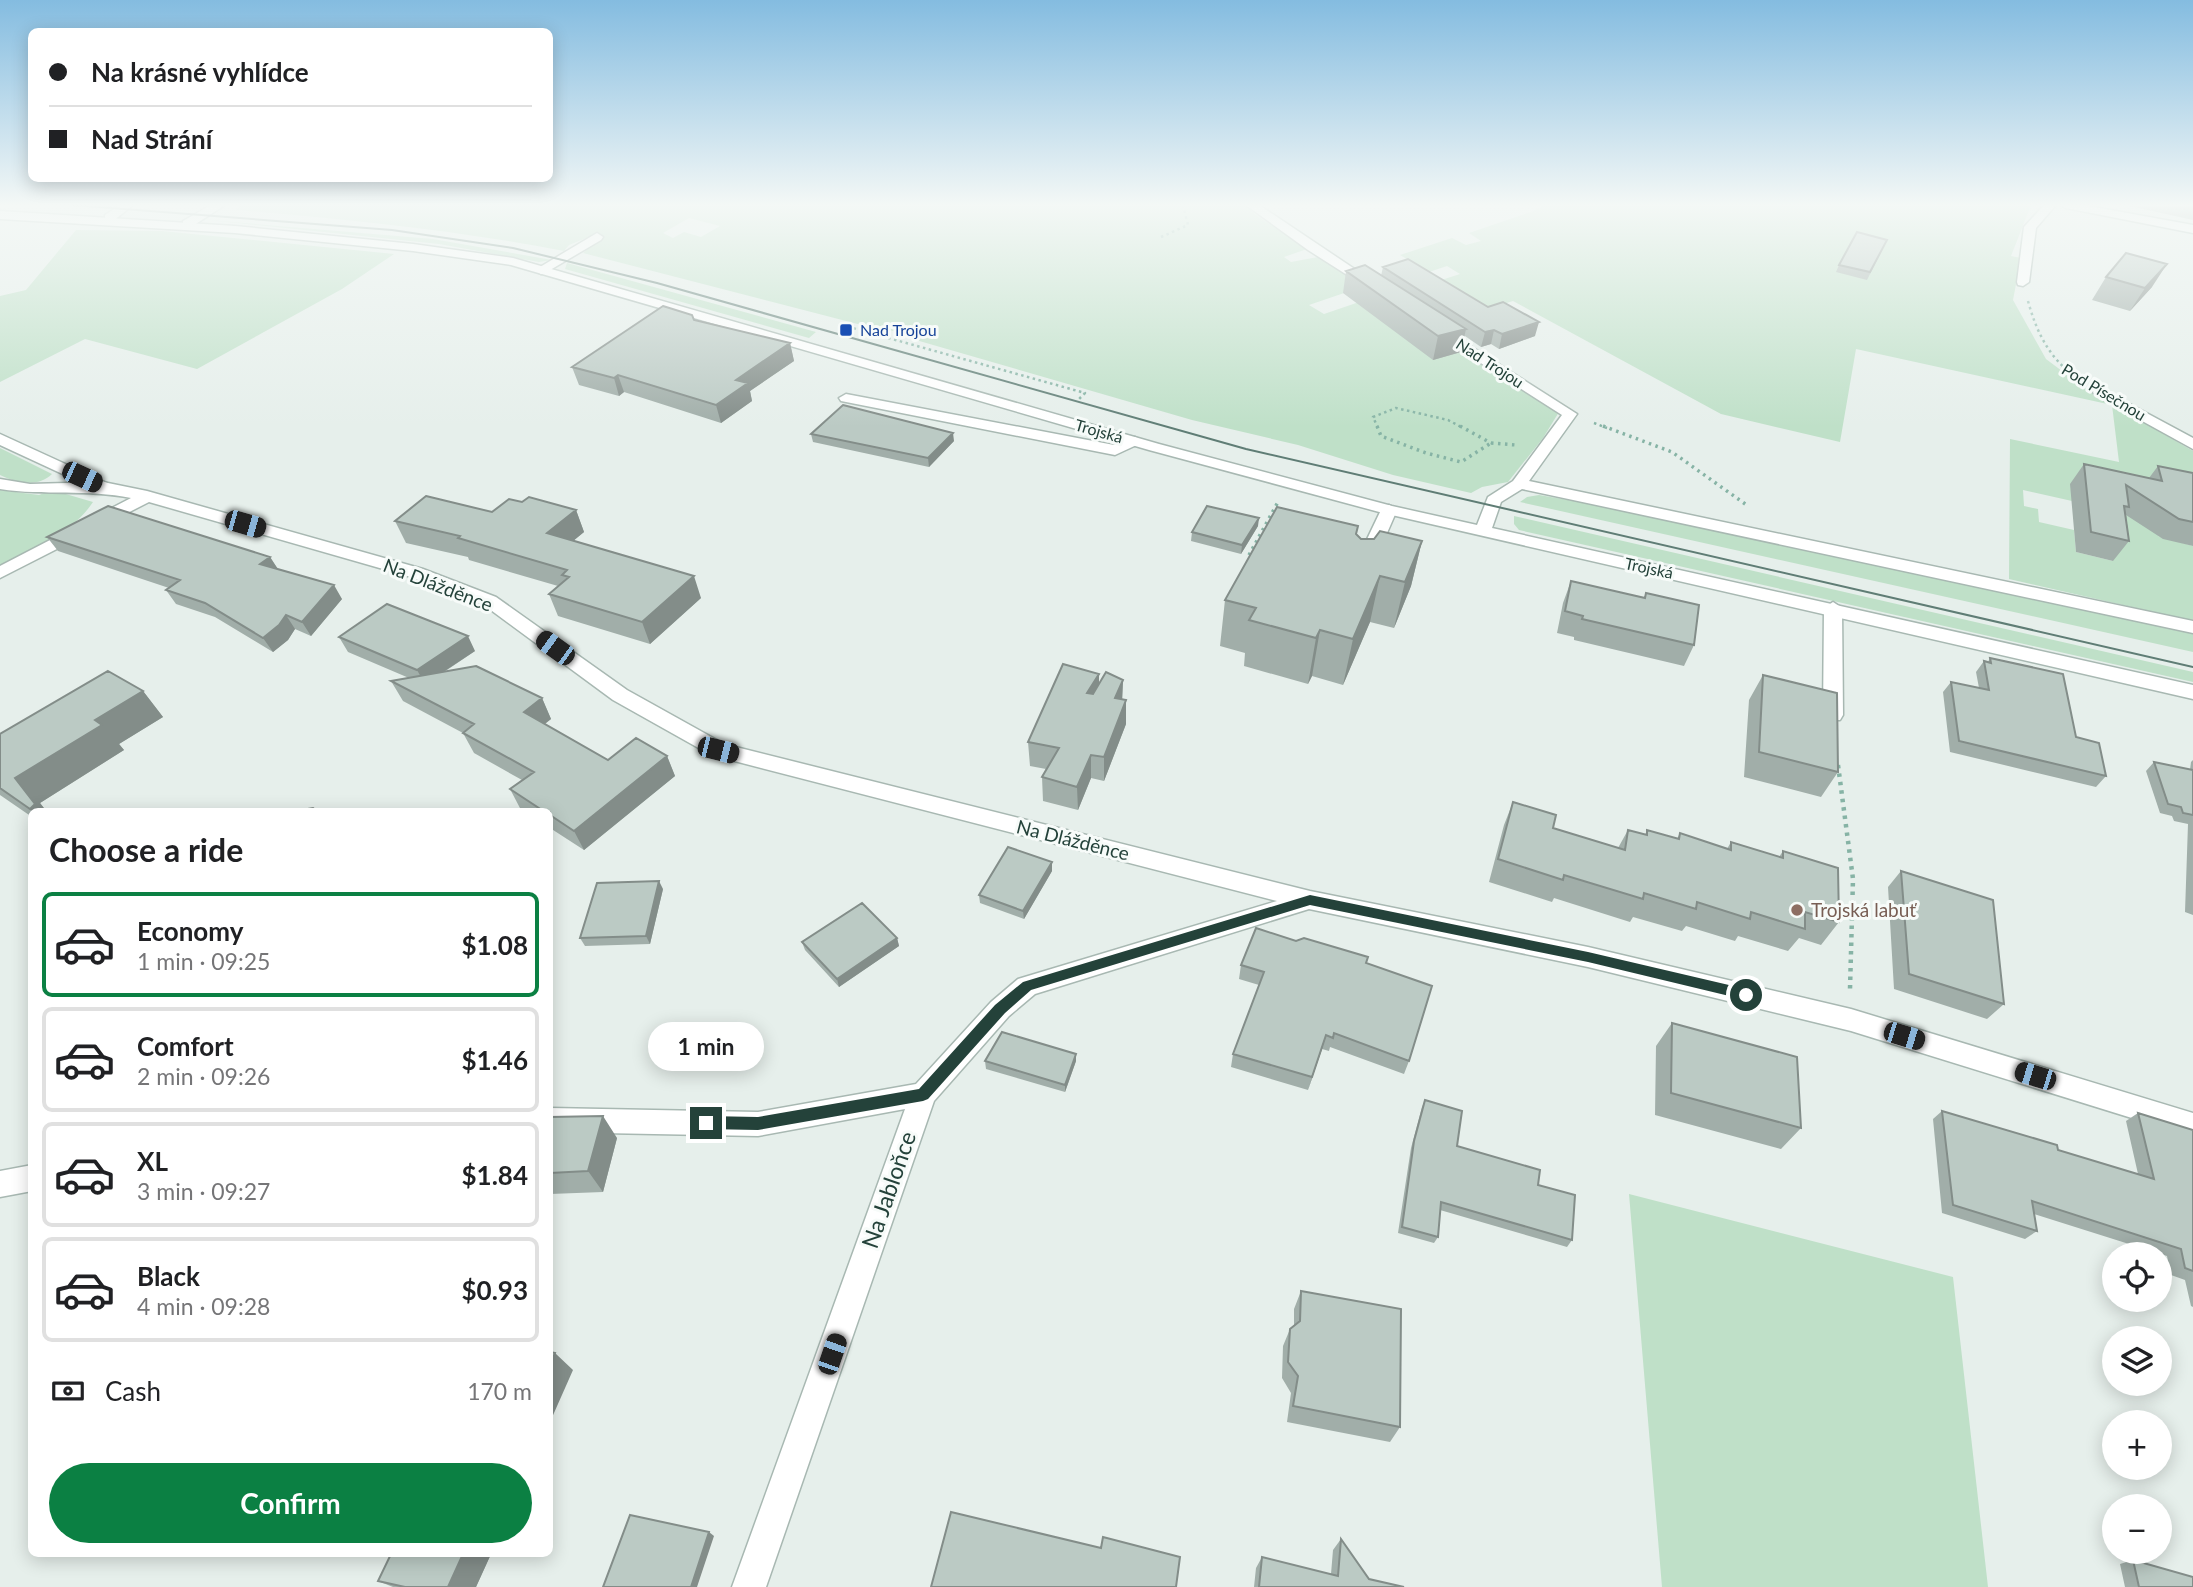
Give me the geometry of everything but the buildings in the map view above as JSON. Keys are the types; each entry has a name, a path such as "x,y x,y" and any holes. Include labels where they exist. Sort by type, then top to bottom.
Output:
{"street":[{"name":"Trojská","path":"572,279 1135,442 1390,510 1833,608 2193,692"},
{"path":"1363,279 1382,291"},
{"name":"Nad Trojou","path":"1427,321 1570,414"},
{"name":"Pod Písečnou","path":"2100,392 2193,444"},
{"path":"846,398 1115,450 1135,442"},
{"path":"1483,531 1494,500 1519,484 1570,414"},
{"name":"Na Dlážděnce","path":"0,439 103,487 147,496 417,573 490,601 620,695 718,750 1310,900 1588,957 1851,1020 2193,1125"},
{"path":"0,484 30,489 103,487"},
{"path":"1519,484 2193,627"},
{"path":"0,573 147,496"},
{"path":"1363,566 1390,510"},
{"path":"1833,608 1833,715"},
{"name":"Na Jabloňce","path":"749,1587 923,1094 1000,1009 1027,986 1310,900"},
{"path":"553,1120 758,1124 923,1094"},
{"path":"0,1184 28,1179"}],"path":[{"name":"Pod Písečnou","path":"2023,282 2034,324 2054,361 2100,392"},
{"path":"842,325 1077,391"},
{"path":"1491,443 1461,463 1381,436 1373,418 1396,408 1448,420 1491,443 1545,448"},
{"path":"1570,414 1672,452 1766,519 1779,539"},
{"path":"1249,555 1283,492"},
{"path":"1833,715 1842,808 1853,879 1850,999"}],"green space":[{"path":"35,279 357,279 197,369 85,339 0,382 0,296 26,290"},
{"path":"601,279 625,279 816,332 809,338"},
{"path":"684,279 1356,279 1452,345 1559,412 1543,438 1508,482 1482,487 1471,493 1393,475 1298,445 1192,420 902,336 903,334 880,327 877,329","holes":["1350,291 1365,300 1324,314 1309,305"]},
{"path":"1444,279 2017,279 2013,300 2046,359 2086,389 2193,451 2193,496 2158,536 2193,546 2193,621 2009,579 2010,439 2119,462 2112,405 1856,349 1840,442 1721,414 1513,301 1439,324 1395,295","holes":["2023,490 2072,501 2113,561 2076,552 2074,530 2039,522 2038,509 2024,506"]},
{"path":"0,448 52,474 34,483 0,475"},
{"path":"0,490 39,495 52,490 93,502 63,532 0,565"},
{"path":"1539,495 1603,506 2193,634 2193,652 1520,502 1527,497"},
{"path":"1514,516 2193,672 2193,682 1519,530 1514,524"},
{"path":"1629,1194 1953,1277 1988,1587 1662,1587"}],"tram line":[{"path":"641,279 1246,449 2193,667"}],"place":[{"name":"Nad Trojou","path":"846,330"},
{"name":"Trojská labuť","path":"1797,910"}],"route":[{"path":"706,1123 758,1124 923,1094 1000,1009 1027,986 1310,900 1588,957 1746,995"}]}
